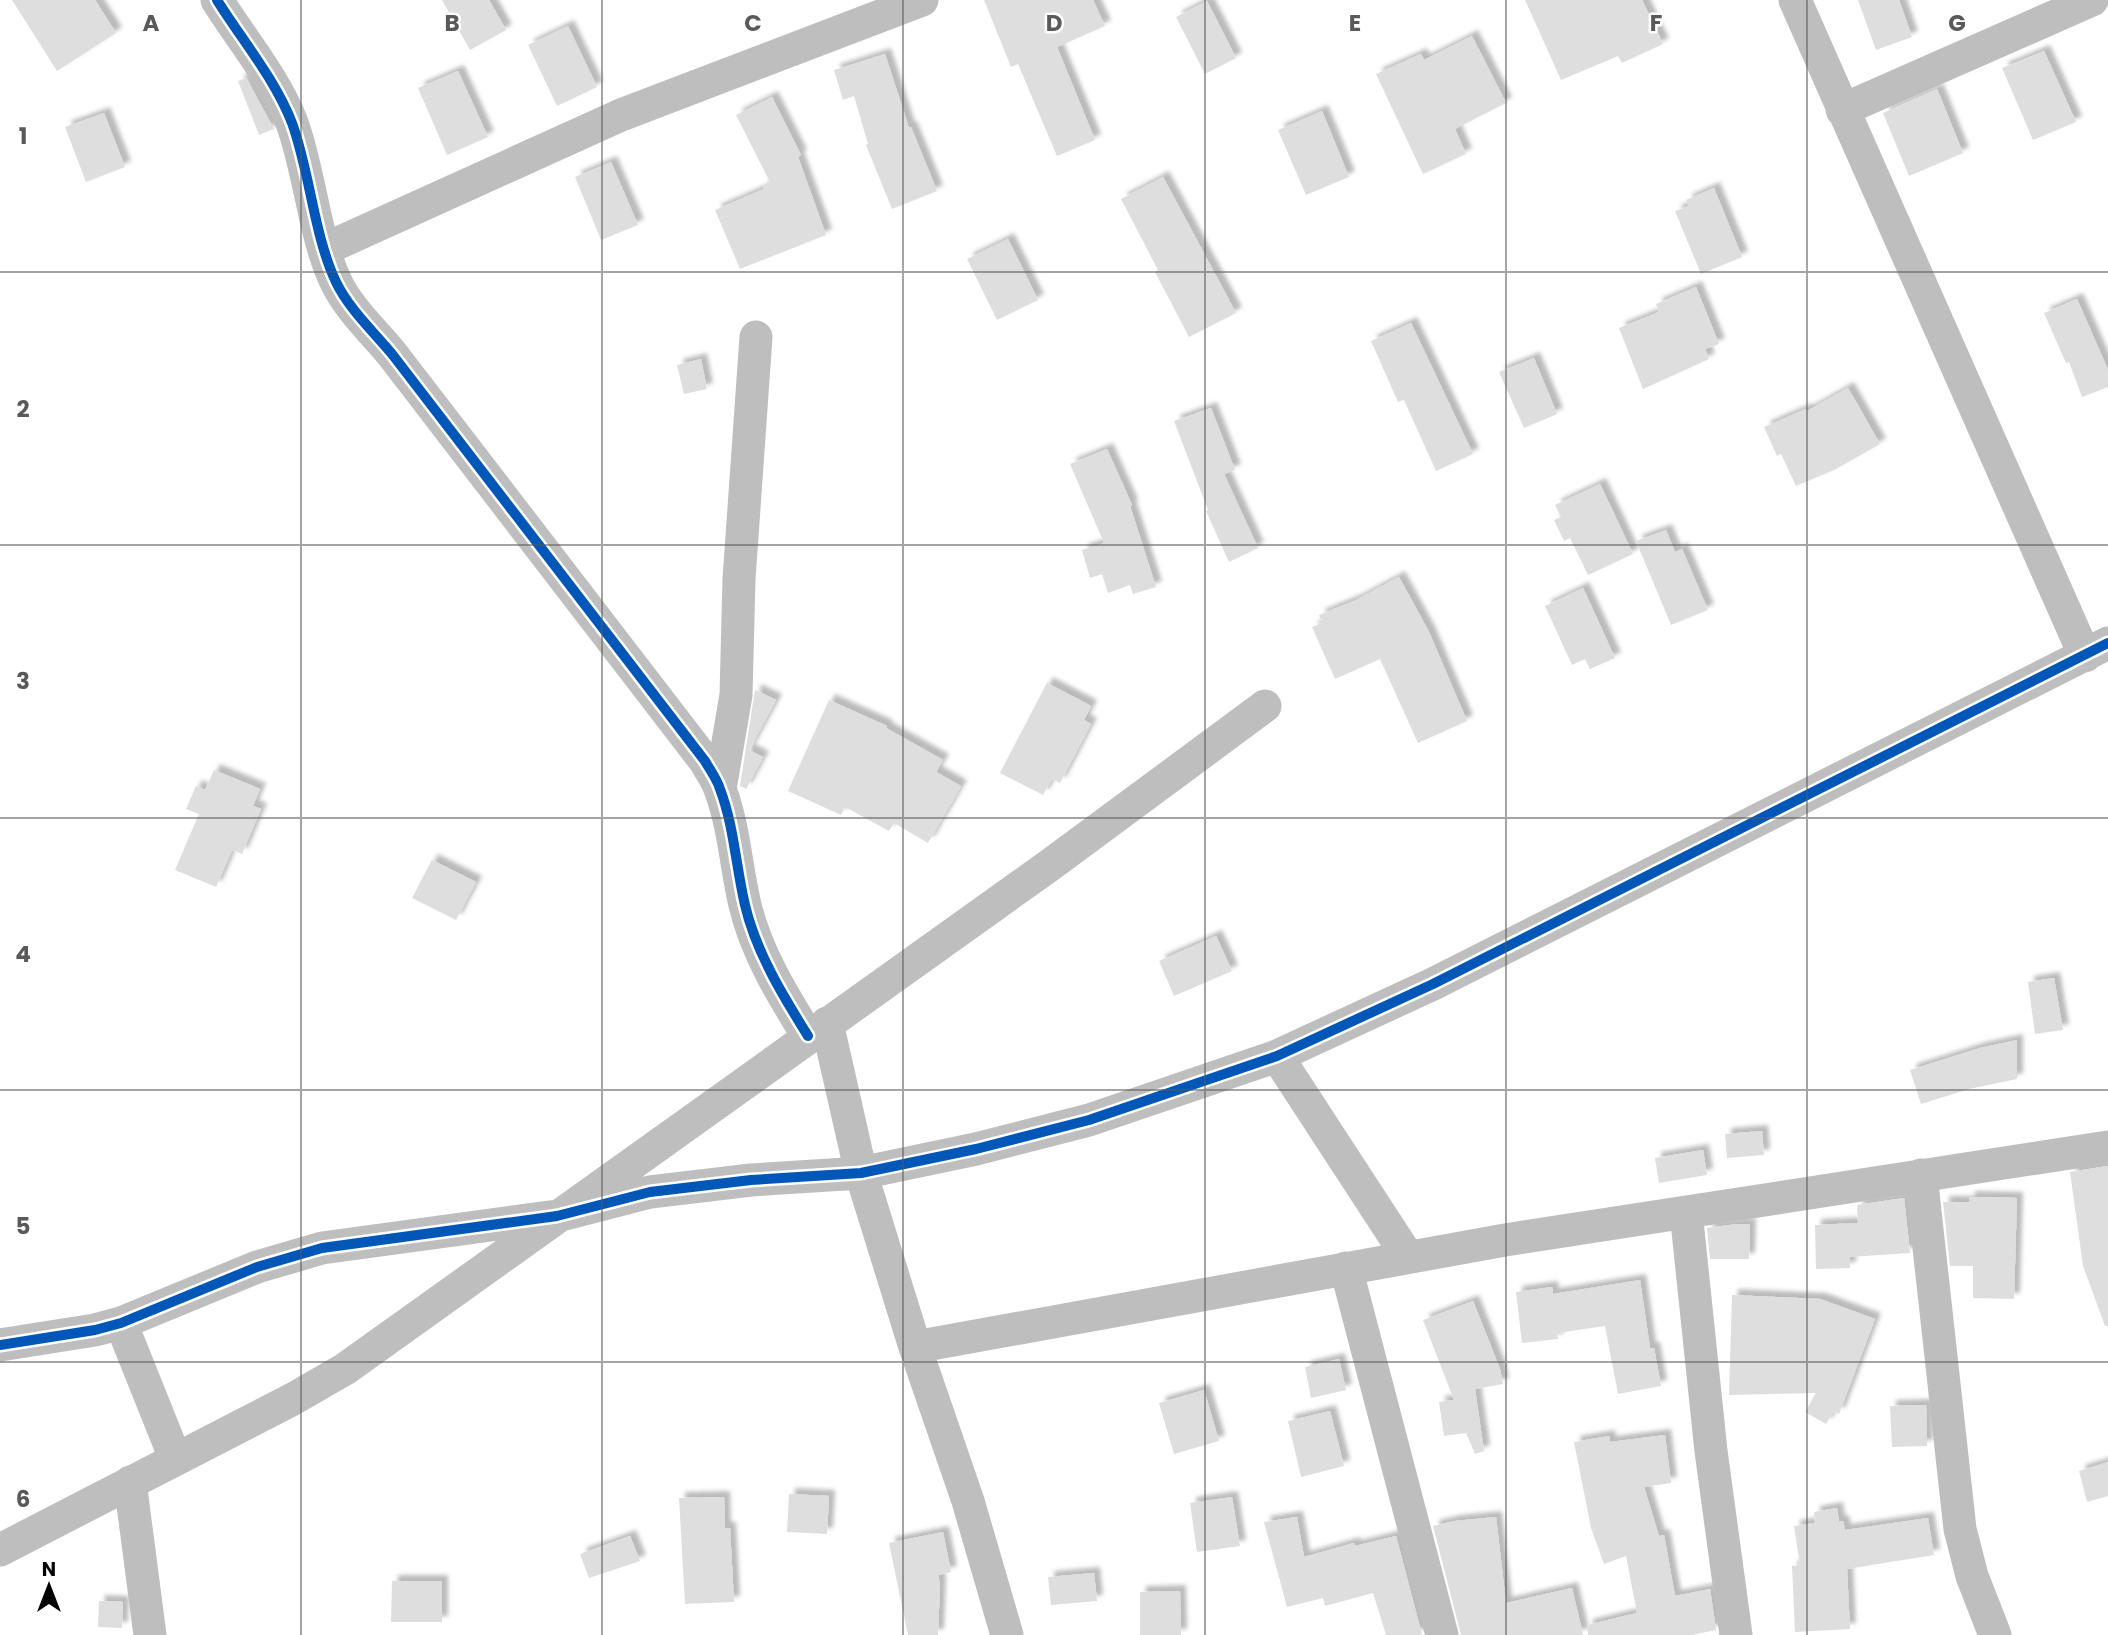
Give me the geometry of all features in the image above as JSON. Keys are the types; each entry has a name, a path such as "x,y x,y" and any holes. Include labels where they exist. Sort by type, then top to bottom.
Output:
{"street":[{"path":"217,0 276,90 292,124 336,282 352,307 400,365 705,761 720,789 755,939 790,1007 818,1030 915,1347 968,1501 1007,1635"},
{"path":"325,249 621,115 922,0"},
{"path":"0,1345 95,1330 257,1267 322,1248 557,1216 650,1192 751,1180 861,1173 976,1149 1089,1120 1277,1056 1433,984 2096,649 1842,110 1795,0"},
{"path":"1842,110 2092,0"},
{"path":"720,789 736,695 739,579 755,337"},
{"path":"0,1550 293,1399 345,1369 1050,865 1265,706"},
{"path":"1277,1056 1408,1257"},
{"path":"915,1347 1408,1257 2108,1147"},
{"path":"1921,1175 1960,1529 1972,1576 1995,1635"},
{"path":"1686,1212 1711,1451 1736,1635"},
{"path":"1346,1268 1442,1635"},
{"path":"121,1322 175,1458"},
{"path":"130,1482 150,1635"}],"building":[{"path":"12,0 95,0 116,33 57,71"},
{"path":"442,0 489,0 506,30 470,50"},
{"path":"984,0 1093,0 1105,26 1057,47 1095,140 1057,156 1018,64 1011,67"},
{"path":"1525,0 1642,0 1663,44 1622,63 1618,56 1561,80"},
{"path":"1858,0 1899,0 1912,37 1876,50"},
{"path":"1207,1 1236,58 1205,74 1176,17"},
{"path":"568,26 597,87 557,106 528,45"},
{"path":"1472,36 1506,103 1455,129 1466,154 1423,174 1376,74 1421,54 1424,60"},
{"path":"2044,51 2076,122 2033,140 2002,68"},
{"path":"885,54 909,128 911,127 937,191 892,209 866,145 868,144 854,96 843,100 834,70"},
{"path":"458,71 488,137 447,155 418,88"},
{"path":"246,78 274,129 259,135 238,81"},
{"path":"1937,89 1963,153 1909,176 1883,113"},
{"path":"772,97 801,155 798,157 826,235 740,269 715,210 764,189 763,185 770,182 736,115"},
{"path":"1322,111 1349,177 1306,195 1278,130"},
{"path":"104,113 125,167 86,182 65,127"},
{"path":"611,162 638,225 601,240 575,177"},
{"path":"1163,177 1236,313 1189,337 1121,199"},
{"path":"1714,188 1742,257 1701,274 1675,211 1689,206 1686,200"},
{"path":"1008,239 1038,300 997,320 967,259"},
{"path":"1696,287 1719,344 1705,349 1709,359 1643,389 1619,328 1659,312 1656,304"},
{"path":"2077,299 2108,370 2108,387 2082,397 2069,362 2066,363 2044,313"},
{"path":"1411,323 1473,454 1436,471 1404,400 1398,402 1371,341"},
{"path":"1534,358 1557,414 1524,428 1499,372"},
{"path":"701,359 707,389 684,394 677,365"},
{"path":"1848,388 1880,444 1834,470 1796,486 1781,454 1777,456 1764,427 1806,409 1807,411"},
{"path":"1211,408 1235,470 1224,474 1258,548 1229,562 1206,511 1208,510 1174,421"},
{"path":"1107,449 1132,505 1130,506 1156,587 1133,594 1130,585 1108,593 1102,574 1090,578 1082,550 1104,543 1070,464"},
{"path":"1600,484 1633,554 1588,575 1570,538 1564,541 1554,520 1561,517 1555,505"},
{"path":"1666,530 1675,552 1682,549 1708,610 1671,625 1636,541"},
{"path":"1399,577 1429,632 1467,721 1418,743 1380,659 1335,679 1312,627 1322,623 1319,615 1356,600"},
{"path":"1583,588 1615,658 1590,669 1585,659 1572,665 1545,606"},
{"path":"1047,683 1091,706 1084,720 1091,724 1060,783 1052,779 1043,795 1000,773"},
{"path":"755,690 776,700 749,750 763,757 746,789 740,786"},
{"path":"829,700 887,726 886,728 943,760 936,772 961,786 928,843 894,823 889,831 845,807 841,815 788,791"},
{"path":"214,770 260,789 253,806 261,809 242,854 232,850 216,887 175,870 199,814 186,809 196,786 205,790"},
{"path":"432,860 476,882 456,920 412,898"},
{"path":"1216,936 1232,971 1174,996 1159,961"},
{"path":"2054,978 2063,1030 2035,1034 2028,982"},
{"path":"2017,1040 2017,1079 1969,1089 1921,1104 1910,1070 1980,1048"},
{"path":"1762,1131 1764,1155 1727,1158 1725,1134"},
{"path":"1703,1150 1707,1175 1659,1183 1655,1158"},
{"path":"2108,1166 2108,1326 2105,1326 2083,1266 2070,1172"},
{"path":"1969,1197 2017,1198 2014,1299 1973,1298 1973,1266 1950,1266 1943,1202 1969,1202"},
{"path":"1904,1198 1910,1253 1850,1257 1850,1268 1816,1269 1815,1225 1858,1223 1857,1205"},
{"path":"1750,1224 1749,1259 1710,1259 1707,1228"},
{"path":"1640,1280 1650,1348 1654,1348 1661,1386 1618,1394 1605,1326 1557,1333 1558,1339 1522,1343 1516,1292 1552,1287 1553,1294"},
{"path":"1732,1295 1820,1299 1875,1319 1839,1414 1834,1411 1826,1424 1805,1412 1816,1393 1729,1395"},
{"path":"1473,1301 1500,1369 1503,1384 1475,1389 1484,1451 1475,1454 1466,1433 1444,1436 1439,1402 1454,1400 1423,1320"},
{"path":"1339,1359 1346,1390 1311,1398 1305,1367"},
{"path":"1204,1390 1219,1441 1174,1454 1159,1403"},
{"path":"1926,1405 1927,1446 1892,1447 1890,1406"},
{"path":"1330,1411 1344,1466 1301,1477 1288,1421"},
{"path":"1665,1435 1671,1483 1644,1487 1659,1536 1664,1535 1675,1596 1710,1589 1716,1630 1692,1635 1588,1635 1587,1625 1637,1613 1626,1556 1604,1564 1591,1528 1574,1442 1609,1436 1610,1442"},
{"path":"2108,1462 2108,1496 2087,1502 2079,1471"},
{"path":"789,1494 829,1496 827,1534 787,1532"},
{"path":"724,1497 725,1528 730,1528 734,1602 685,1604 679,1498"},
{"path":"1232,1497 1240,1546 1197,1552 1190,1503"},
{"path":"1837,1508 1839,1522 1843,1521 1845,1530 1928,1518 1934,1555 1847,1569 1850,1629 1795,1632 1792,1566 1800,1565 1794,1526 1815,1523 1814,1512"},
{"path":"1297,1517 1304,1557 1354,1543 1355,1546 1396,1536 1422,1635 1386,1635 1373,1593 1325,1606 1323,1598 1287,1607 1264,1522"},
{"path":"1496,1517 1506,1603 1572,1588 1583,1635 1461,1635 1433,1526"},
{"path":"943,1532 951,1572 938,1575 938,1635 908,1635 889,1543"},
{"path":"630,1536 640,1561 589,1578 580,1554"},
{"path":"1094,1573 1097,1601 1051,1605 1048,1577"},
{"path":"392,1581 442,1581 442,1622 391,1622"},
{"path":"1180,1591 1181,1635 1140,1635 1140,1592"},
{"path":"99,1601 123,1602 122,1628 98,1627"}],"cycle path":[{"path":"217,0 267,75 292,123 322,245 341,292 392,354 705,761 715,778 729,817 745,905 756,940 780,989 808,1036"},
{"path":"0,1345 95,1330 121,1323 257,1267 322,1248 557,1216 650,1192 751,1180 861,1173 976,1149 1089,1120 1277,1056 1433,984 2108,643"}]}
